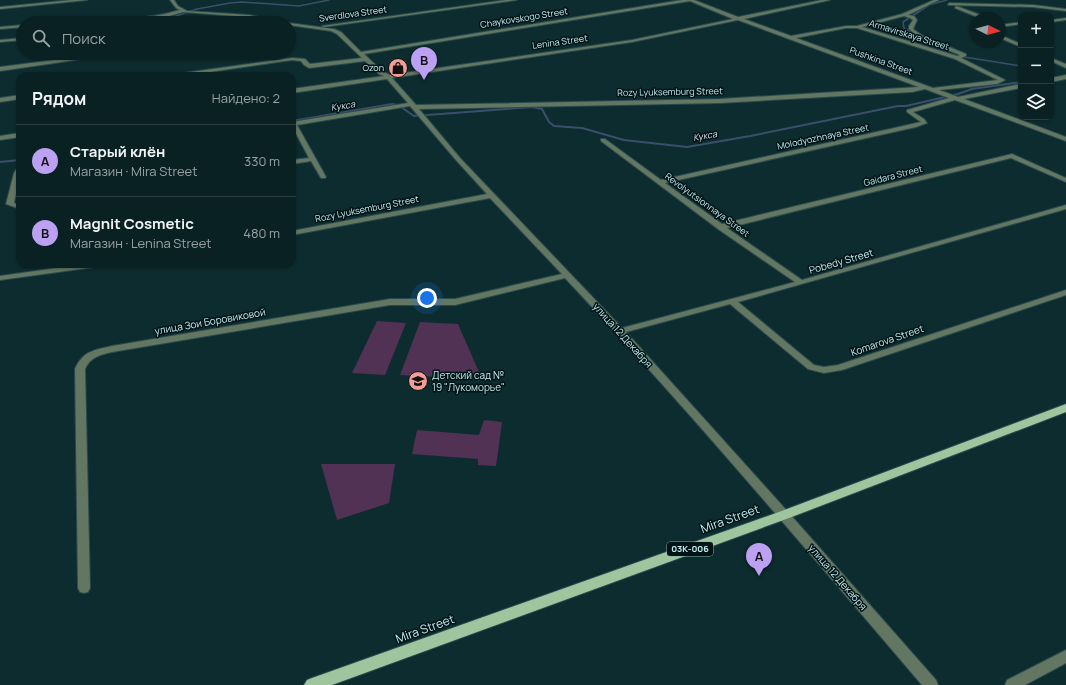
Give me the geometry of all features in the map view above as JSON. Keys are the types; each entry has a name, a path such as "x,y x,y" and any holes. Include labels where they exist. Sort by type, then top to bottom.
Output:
{"main road":[{"name":"Mira Street","path":"312,685 784,515 1066,408"}],"street":[{"path":"0,8 85,0"},
{"path":"172,0 177,7 188,12"},
{"name":"Sverdlova Street","path":"296,30 515,0"},
{"name":"Pushkina Street","path":"690,0 1066,139"},
{"name":"Chaykovskogo Street","path":"361,53 690,0"},
{"name":"Lenina Street","path":"296,90 632,41 828,0"},
{"path":"939,0 970,12"},
{"name":"Armavirskaya Street","path":"790,38 846,27 857,27 908,16 939,0"},
{"path":"949,4 1033,6 1066,10"},
{"path":"181,16 188,12"},
{"path":"166,16 188,12 249,16"},
{"name":"Armavirskaya Street","path":"908,16 915,20 911,26 914,32 921,37 964,55 957,58"},
{"path":"1054,21 1066,19"},
{"path":"1006,25 1018,24"},
{"name":"улица 12 Декабря","path":"296,25 332,30 339,33 367,58 381,73 388,76 421,117 458,159 620,331 784,515 931,685"},
{"path":"0,28 16,27"},
{"name":"Armavirskaya Street","path":"857,27 957,58 1002,80 997,82 932,90"},
{"path":"0,41 16,39"},
{"path":"1006,39 1018,45"},
{"path":"296,59 303,60 308,66 367,58"},
{"path":"0,69 68,60"},
{"path":"199,72 285,60"},
{"path":"1054,60 1066,66"},
{"path":"1054,79 1066,77"},
{"path":"953,97 1018,86"},
{"name":"Rozy Lyuksemburg Street","path":"296,124 413,106 720,101 912,90 926,87"},
{"name":"Molodyozhnaya Street","path":"659,182 914,126 924,123 909,111 953,97"},
{"path":"0,100 16,98"},
{"path":"296,129 323,177"},
{"path":"0,138 16,136"},
{"name":"Revolyutsionnaya Street","path":"604,140 659,182 800,283"},
{"name":"Gaidara Street","path":"721,227 1012,156 1066,180"},
{"path":"296,161 313,159"},
{"path":"16,177 10,204 16,207"},
{"name":"Rozy Lyuksemburg Street","path":"296,232 493,195"},
{"name":"Pobedy Street","path":"620,331 732,302 1066,207"},
{"path":"0,278 73,268"},
{"name":"улица Зои Боровиковой","path":"84,588 80,370 84,360 95,353 112,349 390,302 455,302 568,275"},
{"name":"Komarova Street","path":"732,302 811,367 824,370 839,368 1066,292"},
{"path":"1012,685 1066,656"}],"shaded area":[{"path":"377,321 406,323 385,375 352,373"},
{"path":"420,322 458,324 482,379 400,375"},
{"path":"484,420 502,422 496,466 478,465 478,459 412,454 417,430 479,435"},
{"path":"321,464 395,464 389,503 337,520"}],"waterway":[{"name":"Кукса","path":"176,16 197,9 230,3 242,2 299,6 329,0"},
{"name":"Кукса","path":"921,39 904,28 903,22 929,5 947,0"},
{"name":"Кукса","path":"0,29 16,28"},
{"name":"Кукса","path":"926,41 960,55"},
{"name":"Кукса","path":"964,57 1018,66"},
{"name":"Кукса","path":"401,107 414,116 532,107 542,109 549,122 554,126 582,128 624,140 687,147 750,136 898,106 906,106 958,94 972,89 1018,82"},
{"name":"Кукса","path":"296,120 392,104 397,105"},
{"name":"Кукса","path":"0,162 16,160"}],"place":[{"name":"Ozon","path":"398,68"},
{"name":"Magnit Cosmetic","path":"424,80"},
{"name":"Детский сад № 19 \"Лукоморье\"","path":"418,381"},
{"name":"Старый клён","path":"759,576"}]}
